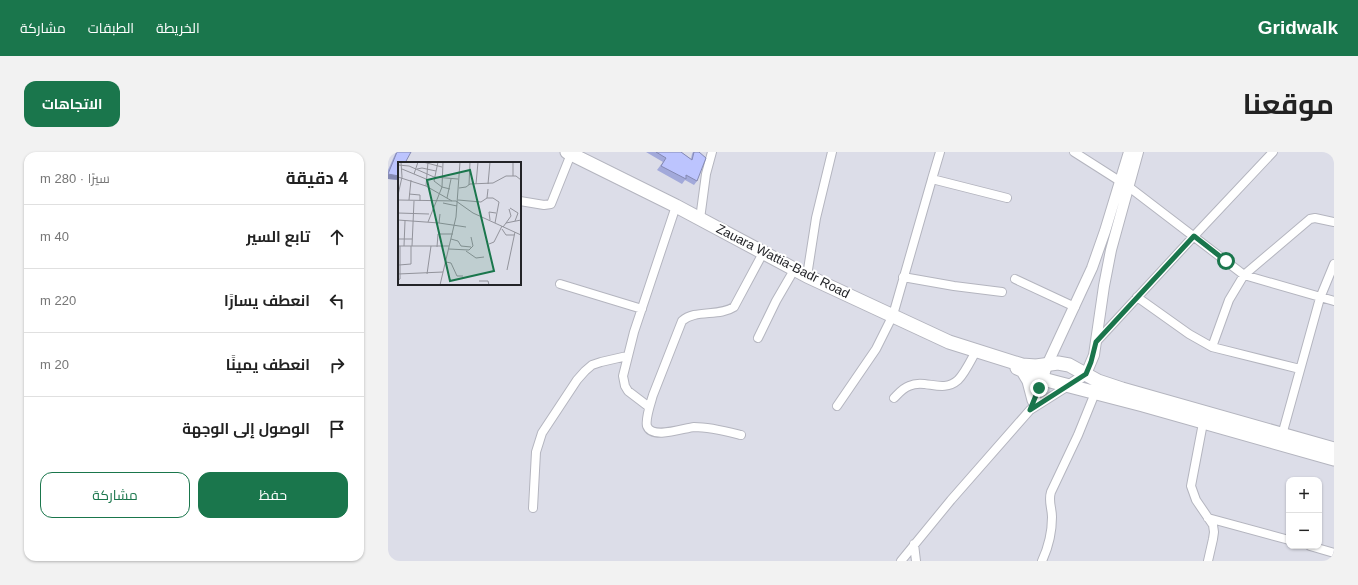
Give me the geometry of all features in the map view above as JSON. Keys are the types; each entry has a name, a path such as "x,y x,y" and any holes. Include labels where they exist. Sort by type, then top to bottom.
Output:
{"highway":[{"name":"Zauara Wattia-Badr Road","path":"569,153 676,206 794,270 950,342 1003,360"},
{"path":"1003,360 1027,366 1058,363 1068,365 1098,381 1122,389 1334,449"},
{"path":"1003,360 1023,371 1043,379 1334,459"},
{"path":"1023,371 1029,381 1032,405"}],"street":[{"path":"700,219 706,174 712,152"},
{"path":"807,276 816,218 832,152"},
{"path":"837,406 876,349 893,315 940,152"},
{"path":"1074,152 1120,181 1244,275 1334,301"},
{"path":"901,561 1032,405 1047,365 1075,307 1100,248 1129,152"},
{"path":"1032,405 1068,386 1086,374 1096,342 1107,272 1115,234 1138,152"},
{"path":"1096,342 1273,152"},
{"path":"521,201 544,205 551,204 569,153"},
{"path":"932,179 1006,198"},
{"path":"649,407 628,392 625,386 624,376 627,356 676,206"},
{"path":"1212,347 1229,300 1244,275 1310,219 1315,218 1334,222"},
{"path":"741,435 693,427 662,432 653,431 647,426 649,407 682,321 688,316 723,312 734,307 763,253"},
{"path":"1282,435 1320,298 1334,264"},
{"path":"758,338 776,301 794,270"},
{"path":"903,277 954,286 1002,292"},
{"path":"1015,279 1075,307"},
{"path":"560,284 642,309"},
{"path":"1138,297 1189,334 1212,347 1300,369"},
{"path":"894,398 909,386 918,384 939,387 952,384 959,380 976,351"},
{"path":"533,508 536,452 542,433 577,380 585,371 592,365 627,356"},
{"path":"1042,561 1051,529 1051,511 1049,500 1051,492 1078,435 1095,393"},
{"path":"1203,422 1191,486 1196,500 1213,525 1214,532 1208,561"},
{"path":"1208,518 1286,539"},
{"path":"914,544 916,561"},
{"path":"1320,549 1334,553"}],"building":[{"path":"397,152 411,152 406,162 398,162 398,176 388,174"},
{"path":"656,152 681,152 692,160 694,152 699,152 706,158 697,181 686,175 686,179 661,166 666,158"}],"route":[{"path":"1039,388 1030,410 1086,374 1094,355 1096,342 1194,236 1226,261"}]}
